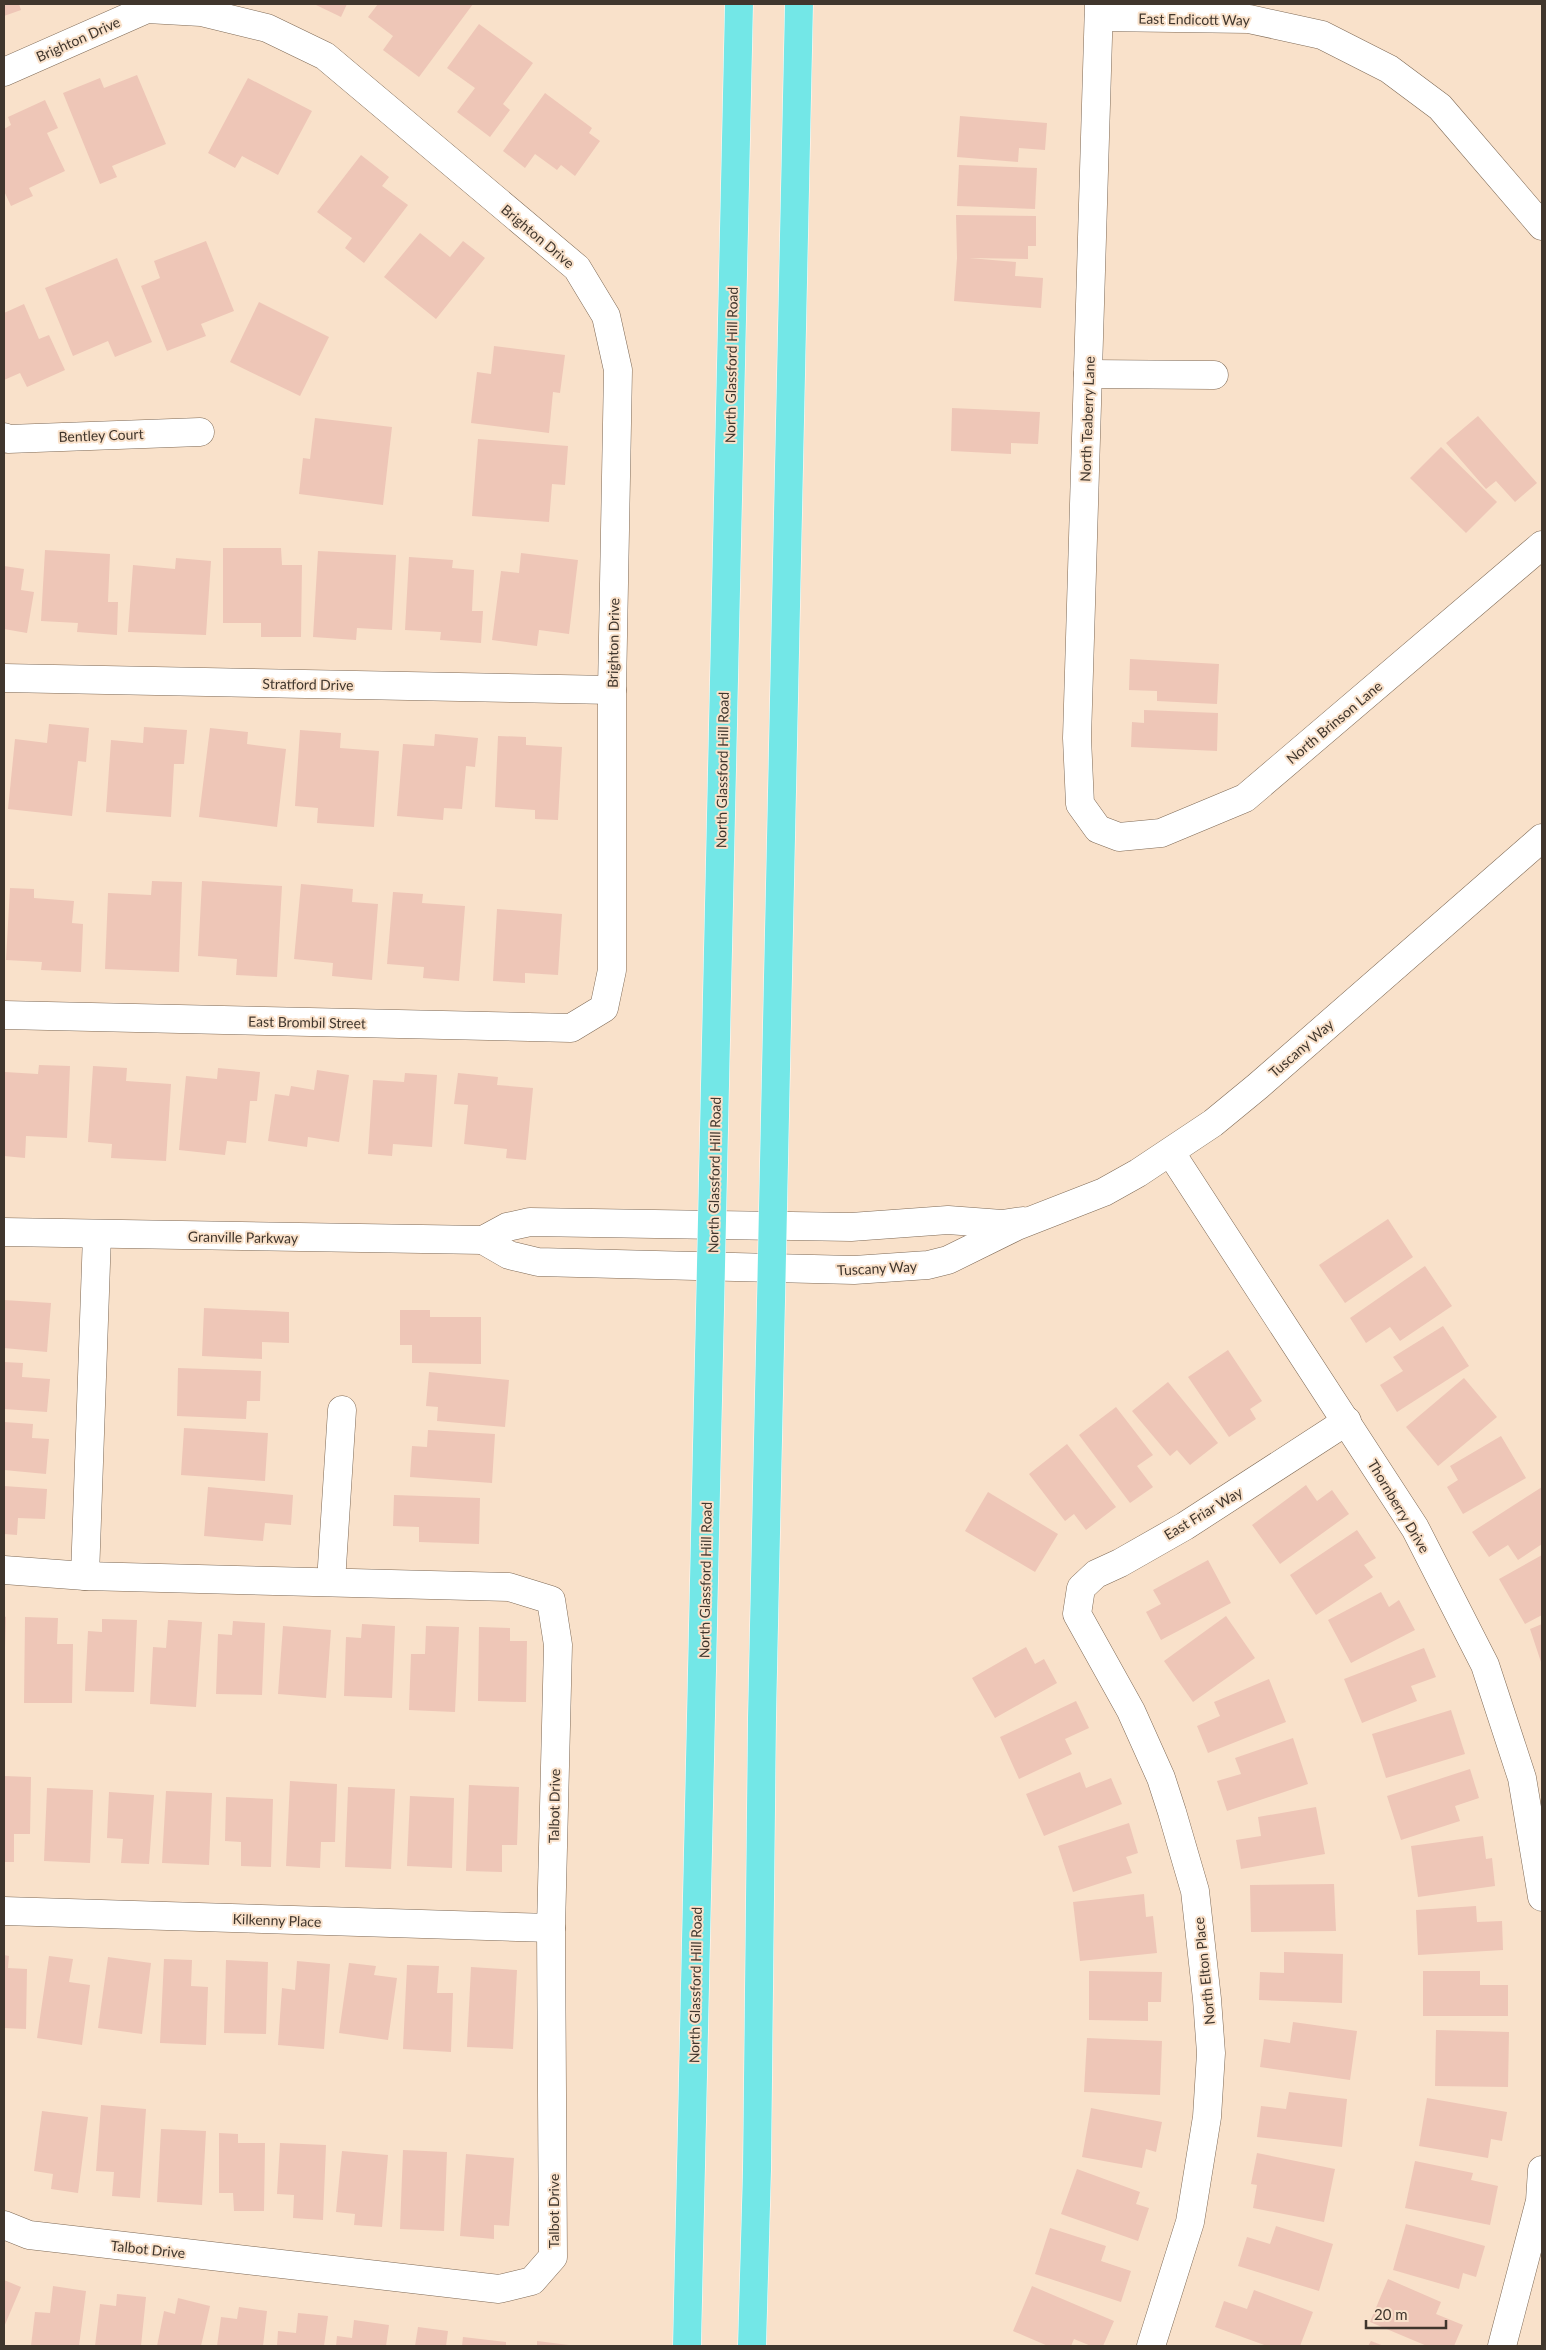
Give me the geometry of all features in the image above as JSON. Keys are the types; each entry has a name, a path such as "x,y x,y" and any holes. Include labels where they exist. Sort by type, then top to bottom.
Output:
{"main road":[{"name":"North Glassford Hill Road","path":"687,2346 739,4"},
{"path":"752,2346 772,1269 799,4"}],"street":[{"name":"Brighton Drive","path":"4,72 147,6 201,12 267,28 325,56 577,268 606,316 618,370 612,690 612,970 604,1008"},
{"name":"East Endicott Way","path":"1099,11 1249,20 1322,35 1389,69 1440,107 1542,226"},
{"name":"North Teaberry Lane","path":"1098,829 1080,804 1077,738 1099,11"},
{"path":"1088,374 1214,375"},
{"name":"Bentley Court","path":"4,437 8,439 200,432"},
{"name":"North Brinson Lane","path":"1098,829 1120,837 1161,833 1245,798 1541,550"},
{"name":"Stratford Drive","path":"4,678 612,690"},
{"name":"Tuscany Way","path":"711,1268 854,1270 928,1265 968,1253 1033,1219 1104,1192 1171,1153 1213,1123 1542,838"},
{"name":"East Brombil Street","path":"4,1015 571,1028 604,1008"},
{"name":"Thornberry Drive","path":"1171,1153 1415,1528 1485,1665 1522,1778 1542,1898"},
{"name":"Tuscany Way","path":"712,1226 880,1227 948,1220 1002,1224 1033,1219"},
{"name":"Granville Parkway","path":"4,1232 483,1240 507,1227 530,1222 712,1226"},
{"path":"86,1576 97,1235"},
{"name":"Granville Parkway","path":"483,1240 509,1255 538,1262 711,1268"},
{"path":"4,1570 86,1576 331,1582 342,1410"},
{"name":"East Friar Way","path":"1077,1614 1081,1588 1096,1574 1120,1563 1185,1526 1347,1421"},
{"name":"Talbot Drive","path":"4,2225 29,2235 499,2289 532,2281 553,2256 551,1928 558,1644 551,1600 509,1587 331,1582"},
{"name":"North Elton Place","path":"1077,1614 1130,1711 1161,1778 1195,1891 1204,1964 1211,2053 1207,2117 1190,2222 1151,2346"},
{"name":"Kilkenny Place","path":"4,1911 551,1928"},
{"path":"1502,2346 1540,2202 1542,2170"}],"building":[{"path":"4,4 19,4 21,10 4,16"},
{"path":"314,4 347,4 341,17"},
{"path":"378,4 473,4 419,77 383,50 393,36 368,17"},
{"path":"479,24 533,63 503,104 510,110 490,137 457,112 475,88 447,68"},
{"path":"137,75 166,144 112,166 117,177 100,184 63,93 100,78 104,88"},
{"path":"248,78 312,111 278,175 242,156 235,168 208,153"},
{"path":"545,93 592,128 589,133 600,141 575,176 561,165 557,170 535,154 525,168 503,151"},
{"path":"45,100 58,128 47,133 65,171 29,188 33,196 11,206 4,191 4,129 11,125 8,117"},
{"path":"960,116 1047,123 1045,150 1019,148 1018,162 957,157"},
{"path":"361,155 389,177 382,186 408,205 364,263 345,248 352,238 317,212"},
{"path":"959,165 1037,168 1035,209 957,206"},
{"path":"956,215 1036,216 1036,246 1028,246 1028,259 969,258 1016,262 1015,276 1043,278 1041,308 954,301 957,258"},
{"path":"420,233 450,257 463,241 485,258 436,319 384,277"},
{"path":"206,241 234,311 201,324 206,336 167,351 141,286 160,278 154,261"},
{"path":"117,258 152,342 115,357 108,341 73,356 45,288"},
{"path":"259,302 329,337 300,396 230,362"},
{"path":"24,304 39,339 49,335 65,370 27,387 20,373 4,380 4,313"},
{"path":"494,346 565,355 560,393 553,392 549,433 471,423 477,372 491,374"},
{"path":"952,408 1040,412 1038,444 1011,443 1011,454 951,451"},
{"path":"1478,416 1537,483 1515,502 1496,481 1486,489 1446,443"},
{"path":"315,418 392,427 383,505 299,494 303,458 310,459"},
{"path":"478,439 568,446 565,485 552,484 549,522 472,516"},
{"path":"1441,447 1497,502 1466,533 1410,478"},
{"path":"223,548 281,548 282,565 302,565 301,637 261,637 261,623 223,623"},
{"path":"45,550 110,554 108,602 118,602 117,635 77,632 78,623 41,621"},
{"path":"318,551 396,555 392,630 357,628 356,640 313,637"},
{"path":"521,553 578,560 569,634 539,630 537,646 492,640 501,571 519,573"},
{"path":"409,557 453,560 452,568 474,570 472,611 483,611 481,643 440,640 441,632 405,630"},
{"path":"176,558 211,561 206,635 128,632 133,565 175,569"},
{"path":"4,566 24,569 21,590 34,592 27,633 4,629"},
{"path":"1130,659 1219,664 1217,704 1157,701 1157,691 1129,690"},
{"path":"1144,710 1218,713 1217,751 1131,747 1132,722 1144,723"},
{"path":"49,724 89,728 86,762 78,761 72,816 8,809 15,739 47,743"},
{"path":"144,727 187,730 184,764 174,764 171,817 106,812 111,740 143,743"},
{"path":"210,728 248,732 247,744 286,749 277,827 199,817"},
{"path":"300,730 341,733 340,748 379,751 374,827 317,823 318,808 295,806"},
{"path":"435,734 478,738 475,767 466,766 462,809 444,808 443,820 397,816 403,744 434,746"},
{"path":"498,736 526,737 526,745 562,747 558,820 535,819 535,810 495,807"},
{"path":"152,881 182,882 179,972 105,969 108,893 151,895"},
{"path":"202,881 282,886 277,977 236,975 237,959 198,956"},
{"path":"301,884 353,889 352,902 378,904 372,980 332,976 333,963 294,959"},
{"path":"10,888 34,889 34,898 74,901 72,923 83,924 81,972 41,970 42,962 6,960"},
{"path":"393,892 423,894 422,903 465,906 459,981 423,978 424,967 387,964"},
{"path":"497,909 562,914 558,975 525,973 525,983 493,981"},
{"path":"39,1065 70,1066 67,1138 26,1136 25,1158 4,1156 5,1072 38,1074"},
{"path":"93,1066 127,1068 126,1081 171,1084 166,1161 111,1158 112,1144 88,1142"},
{"path":"218,1068 260,1072 257,1101 250,1101 246,1143 227,1141 225,1155 179,1150 186,1076 217,1079"},
{"path":"317,1070 349,1075 339,1142 308,1137 307,1147 268,1141 275,1094 289,1096 291,1086 314,1090"},
{"path":"405,1073 437,1075 432,1147 393,1144 392,1156 368,1154 373,1080 404,1082"},
{"path":"458,1073 498,1077 497,1085 533,1088 526,1160 506,1158 507,1149 464,1144 468,1105 454,1104"},
{"path":"1388,1219 1413,1257 1345,1303 1319,1265"},
{"path":"1425,1266 1452,1306 1400,1341 1390,1327 1366,1343 1350,1318"},
{"path":"4,1300 51,1303 47,1352 4,1348"},
{"path":"204,1308 289,1312 289,1343 262,1342 262,1359 202,1356"},
{"path":"400,1310 430,1310 430,1317 481,1317 481,1364 412,1363 412,1345 400,1345"},
{"path":"1443,1326 1469,1366 1397,1412 1380,1385 1403,1371 1393,1357"},
{"path":"1228,1350 1262,1401 1250,1409 1256,1419 1229,1437 1188,1377"},
{"path":"4,1362 23,1363 22,1377 50,1379 47,1412 4,1409"},
{"path":"178,1368 261,1371 260,1401 247,1401 246,1419 177,1416"},
{"path":"429,1372 509,1380 505,1427 437,1421 438,1407 426,1406"},
{"path":"1464,1378 1497,1417 1438,1466 1406,1427"},
{"path":"1168,1382 1218,1443 1190,1465 1177,1450 1170,1456 1132,1411"},
{"path":"1116,1407 1153,1455 1137,1466 1153,1487 1130,1503 1079,1435"},
{"path":"4,1422 33,1424 32,1438 49,1439 46,1474 4,1470"},
{"path":"184,1428 268,1433 265,1481 181,1475"},
{"path":"428,1430 495,1434 492,1483 410,1477 412,1446 427,1447"},
{"path":"1501,1436 1526,1478 1463,1514 1447,1487 1458,1480 1450,1466"},
{"path":"1067,1444 1116,1507 1086,1530 1074,1514 1065,1521 1029,1474"},
{"path":"1306,1485 1317,1501 1332,1490 1349,1514 1280,1564 1252,1525"},
{"path":"4,1486 47,1489 45,1519 18,1518 17,1535 4,1534"},
{"path":"208,1487 293,1495 291,1525 265,1523 263,1541 204,1536"},
{"path":"1542,1487 1542,1544 1518,1560 1508,1545 1489,1557 1472,1532"},
{"path":"988,1492 1058,1534 1035,1572 965,1531"},
{"path":"394,1495 480,1498 479,1544 419,1542 419,1527 393,1526"},
{"path":"1357,1530 1376,1558 1364,1565 1373,1577 1316,1615 1290,1575"},
{"path":"1542,1555 1542,1615 1525,1624 1499,1579"},
{"path":"1208,1560 1231,1603 1161,1640 1146,1612 1161,1604 1153,1590"},
{"path":"1381,1592 1389,1607 1399,1600 1415,1630 1351,1663 1328,1620"},
{"path":"4,1616 6,1617 5,1647 4,1647"},
{"path":"1226,1616 1255,1658 1193,1702 1164,1661"},
{"path":"25,1617 58,1618 57,1644 73,1644 72,1703 24,1703"},
{"path":"102,1619 137,1620 134,1692 85,1691 88,1631 102,1632"},
{"path":"168,1620 202,1622 196,1707 150,1704 153,1647 166,1648"},
{"path":"233,1621 265,1623 262,1695 216,1694 218,1634 232,1635"},
{"path":"362,1624 395,1626 392,1698 344,1696 346,1637 361,1638"},
{"path":"1542,1624 1542,1665 1530,1629"},
{"path":"283,1626 331,1630 326,1698 278,1694"},
{"path":"426,1626 459,1627 455,1712 409,1710 411,1654 425,1654"},
{"path":"479,1627 510,1628 510,1641 527,1641 526,1702 478,1701"},
{"path":"1026,1647 1035,1664 1044,1659 1057,1683 995,1718 972,1678"},
{"path":"1424,1648 1436,1677 1411,1686 1417,1701 1362,1723 1344,1679"},
{"path":"1269,1679 1286,1722 1208,1753 1197,1726 1220,1716 1214,1702"},
{"path":"1076,1701 1089,1728 1065,1739 1072,1754 1019,1779 1000,1737"},
{"path":"1451,1710 1465,1754 1386,1778 1372,1734"},
{"path":"1293,1738 1308,1784 1227,1811 1217,1781 1241,1774 1235,1758"},
{"path":"1470,1769 1479,1798 1455,1806 1460,1821 1401,1840 1387,1796"},
{"path":"1080,1772 1086,1788 1111,1778 1122,1804 1044,1836 1026,1794"},
{"path":"4,1776 31,1777 30,1834 14,1834 14,1862 4,1862"},
{"path":"290,1781 337,1784 335,1842 321,1842 320,1868 286,1866"},
{"path":"469,1785 519,1787 517,1845 502,1845 502,1872 466,1871"},
{"path":"348,1787 395,1789 391,1869 345,1867"},
{"path":"47,1788 93,1790 90,1863 44,1861"},
{"path":"166,1791 212,1793 209,1865 162,1863"},
{"path":"109,1792 154,1795 149,1864 121,1863 123,1839 107,1838"},
{"path":"410,1796 454,1798 452,1868 407,1866"},
{"path":"226,1797 273,1799 271,1867 241,1866 241,1842 225,1841"},
{"path":"1316,1807 1325,1854 1241,1869 1236,1840 1261,1836 1258,1817"},
{"path":"1129,1823 1138,1853 1126,1857 1132,1873 1073,1892 1058,1846"},
{"path":"1483,1836 1486,1859 1492,1858 1495,1886 1418,1897 1411,1846"},
{"path":"1334,1884 1336,1931 1251,1932 1250,1885"},
{"path":"1144,1894 1146,1917 1153,1916 1157,1953 1080,1961 1073,1902"},
{"path":"1476,1906 1477,1922 1502,1921 1503,1950 1418,1955 1416,1910"},
{"path":"1284,1952 1343,1954 1342,2003 1259,2000 1260,1972 1284,1973"},
{"path":"4,1955 9,1956 8,1968 27,1969 26,2029 4,2028"},
{"path":"49,1956 73,1959 69,1982 90,1985 82,2045 37,2038"},
{"path":"108,1957 151,1963 142,2034 98,2028"},
{"path":"164,1959 192,1960 191,1986 208,1987 206,2045 160,2043"},
{"path":"226,1960 268,1962 266,2034 224,2033"},
{"path":"297,1961 330,1964 324,2049 278,2045 282,1988 295,1990"},
{"path":"349,1963 376,1966 374,1975 397,1978 388,2040 339,2033"},
{"path":"407,1965 439,1966 437,1993 453,1993 451,2052 403,2049"},
{"path":"471,1967 517,1970 513,2049 467,2047"},
{"path":"1089,1971 1162,1972 1161,2002 1148,2002 1148,2021 1089,2020"},
{"path":"1423,1971 1480,1971 1480,1985 1508,1985 1508,2016 1423,2016"},
{"path":"1293,2022 1357,2031 1350,2080 1260,2067 1264,2039 1290,2043"},
{"path":"1436,2030 1509,2032 1508,2087 1435,2086"},
{"path":"1087,2038 1162,2041 1160,2095 1084,2092"},
{"path":"1289,2092 1347,2099 1342,2147 1257,2137 1261,2106 1286,2109"},
{"path":"1427,2098 1507,2112 1502,2141 1491,2139 1488,2158 1419,2146"},
{"path":"101,2105 146,2109 140,2198 112,2196 114,2172 96,2171"},
{"path":"1091,2108 1162,2122 1156,2152 1146,2149 1142,2168 1082,2157"},
{"path":"42,2111 88,2117 78,2193 51,2189 53,2174 34,2171"},
{"path":"161,2129 206,2131 202,2205 157,2202"},
{"path":"219,2133 238,2134 238,2143 265,2143 264,2211 234,2211 233,2193 219,2193"},
{"path":"280,2143 326,2145 323,2220 293,2218 294,2195 277,2194"},
{"path":"403,2150 447,2152 444,2231 400,2229"},
{"path":"342,2151 388,2155 382,2227 354,2225 355,2214 336,2212"},
{"path":"1257,2153 1335,2169 1324,2222 1253,2208 1257,2185 1251,2184"},
{"path":"466,2154 514,2158 509,2226 494,2225 494,2239 460,2236"},
{"path":"1415,2161 1473,2173 1471,2180 1498,2186 1490,2225 1405,2208"},
{"path":"1077,2169 1140,2192 1136,2204 1149,2208 1138,2241 1061,2214"},
{"path":"1406,2224 1485,2246 1476,2277 1463,2273 1459,2289 1393,2270"},
{"path":"1276,2226 1333,2244 1319,2291 1238,2266 1247,2237 1270,2244"},
{"path":"1050,2228 1106,2246 1101,2261 1131,2271 1121,2302 1035,2274"},
{"path":"1388,2279 1441,2302 1436,2314 1463,2325 1454,2346 1427,2346 1370,2322"},
{"path":"4,2280 21,2287 4,2327"},
{"path":"53,2286 86,2291 79,2346 31,2346 35,2312 50,2313"},
{"path":"1032,2286 1114,2321 1103,2346 1091,2346 1074,2339 1071,2346 1048,2346 1013,2331"},
{"path":"1254,2290 1313,2312 1300,2346 1267,2346 1215,2327 1224,2301 1247,2309"},
{"path":"117,2294 146,2297 141,2346 95,2346 100,2304 116,2306"},
{"path":"178,2298 210,2306 201,2346 157,2346 164,2311 175,2314"},
{"path":"239,2307 267,2311 263,2346 217,2346 221,2317 237,2319"},
{"path":"298,2313 328,2316 324,2346 277,2346 278,2331 296,2333"},
{"path":"354,2320 389,2325 386,2346 336,2346 337,2336 352,2338"},
{"path":"418,2327 448,2331 446,2346 415,2346"},
{"path":"463,2337 506,2342 506,2346 462,2346"},
{"path":"537,2341 569,2345 569,2346 537,2346"},
{"path":"1371,2341 1384,2346 1368,2346"}]}
